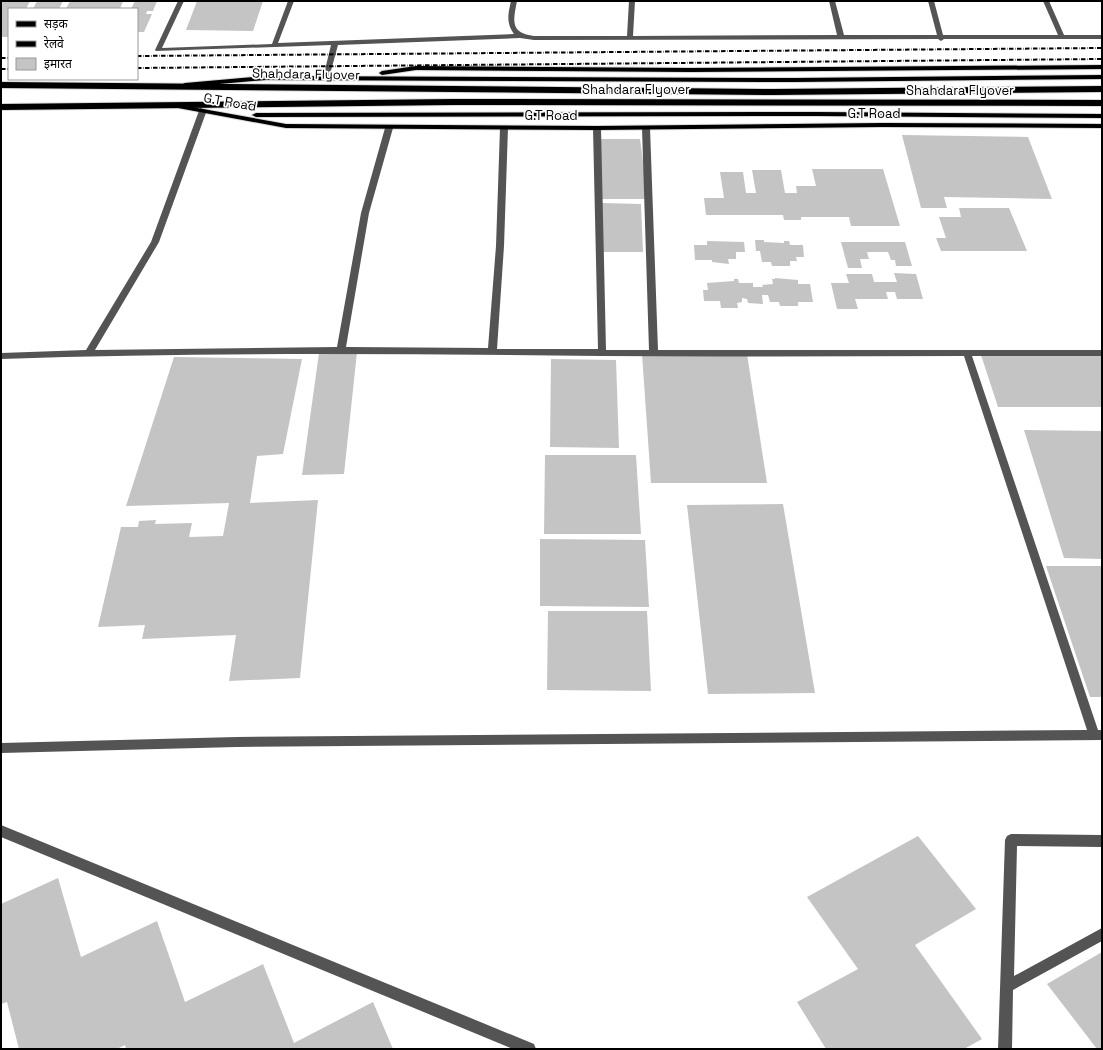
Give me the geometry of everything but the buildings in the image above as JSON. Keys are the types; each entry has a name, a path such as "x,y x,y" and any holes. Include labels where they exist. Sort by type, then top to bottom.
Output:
{"highway":[{"path":"1,85 181,85"},
{"name":"Shahdara Flyover","path":"181,85 773,92 1102,89"},
{"name":"Shahdara Flyover","path":"171,104 453,102 1102,103"},
{"name":"G.T Road","path":"1,107 171,104"}],"main road":[{"path":"181,85 266,78 354,78 416,68 699,70 1102,67"},
{"name":"Shahdara Flyover","path":"354,78 460,80 803,80 1102,77"},
{"name":"G.T Road","path":"171,104 286,126 389,128 646,128 882,125 1102,126"},
{"name":"Shahdara Flyover","path":"232,115 451,116 817,114 1102,116"}],"street":[{"path":"181,1 158,50 520,36 534,38 1102,37"},
{"path":"274,46 291,1"},
{"path":"514,1 510,23 513,30 520,36"},
{"path":"630,38 632,1"},
{"path":"832,1 840,38"},
{"path":"931,1 941,38"},
{"path":"1046,1 1062,37"},
{"path":"326,78 335,43"},
{"path":"89,353 155,242 202,110"},
{"path":"341,350 365,213 389,128"},
{"path":"492,352 500,246 504,128"},
{"path":"597,128 602,353"},
{"path":"646,128 654,353"},
{"path":"1,356 89,353 341,350 602,353 1102,353"},
{"path":"1,748 244,742 1098,735 967,353"},
{"path":"1,831 529,1049"},
{"path":"1004,1049 1011,840 1102,841"},
{"path":"1006,988 1102,934"}],"railway":[{"path":"138,56 1102,48"},
{"path":"1,58 8,58"},
{"path":"138,68 1102,59"},
{"path":"1,69 8,69"}]}
